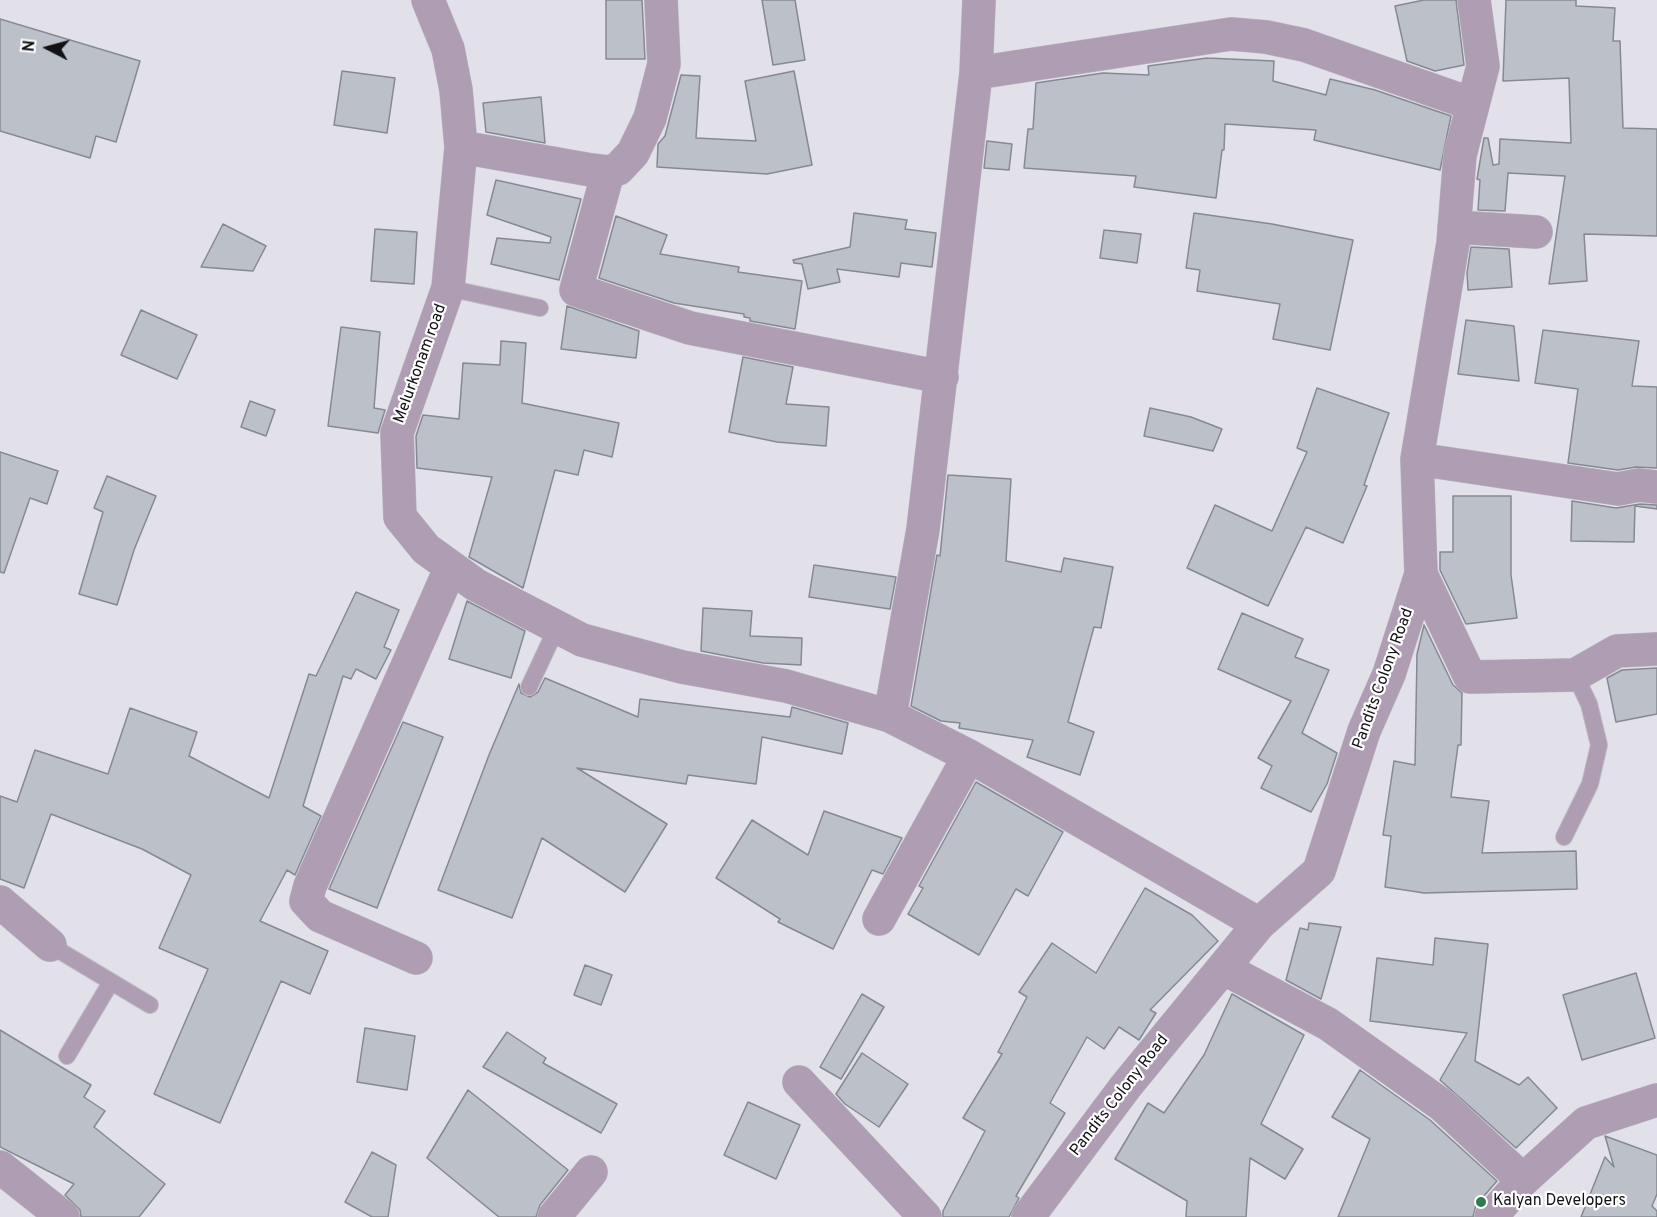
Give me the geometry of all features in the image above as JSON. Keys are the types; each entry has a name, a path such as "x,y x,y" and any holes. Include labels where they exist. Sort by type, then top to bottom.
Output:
{"street":[{"name":"Melurkonam road","path":"428,0 448,49 456,90 461,147 448,288 397,433 400,517 426,549 476,585 582,640 681,667 775,683 890,716 969,756 1259,924"},
{"path":"461,147 608,172 618,169 633,153 650,118 664,64 661,0"},
{"path":"890,716 923,529 942,377 976,73 979,0"},
{"name":"Pandits Colony Road","path":"1028,1217 1126,1086 1259,924 1319,871 1364,730 1389,674 1421,574 1417,459 1455,227 1460,155 1483,66 1474,0"},
{"path":"976,73 1230,34 1266,37 1304,45 1472,104"},
{"path":"608,172 576,291 690,328 942,377"},
{"path":"1455,227 1536,232"},
{"path":"1417,459 1618,489 1639,485 1657,487"},
{"path":"416,958 320,916 306,901 310,886 451,567"},
{"path":"1421,574 1470,677 1575,675 1617,651 1657,649"},
{"path":"879,919 969,756"},
{"path":"0,902 50,945"},
{"path":"1223,968 1328,1024 1442,1105 1523,1180"},
{"path":"799,1082 925,1217"},
{"path":"1491,1217 1523,1180 1586,1123 1657,1100"},
{"path":"0,1167 63,1217"},
{"path":"554,1217 591,1172"}],"lane":[{"path":"448,288 540,308"},
{"path":"529,687 557,627"},
{"path":"1564,837 1590,784 1599,745 1589,704 1575,675"},
{"path":"50,945 150,1005"},
{"path":"67,1056 111,982"}],"building":[{"path":"606,0 642,0 645,59 606,59"},
{"path":"762,0 795,0 805,60 773,65"},
{"path":"1424,0 1456,0 1464,65 1435,71 1407,61 1395,6"},
{"path":"1506,0 1576,0 1576,6 1615,8 1613,41 1620,41 1623,128 1657,129 1657,236 1584,234 1587,281 1549,284 1565,176 1508,173 1505,211 1478,210 1480,180 1477,179 1484,138 1488,138 1493,165 1499,164 1500,139 1571,143 1569,78 1503,81"},
{"path":"0,19 140,61 116,142 96,136 90,158 0,131"},
{"path":"1207,58 1274,61 1273,81 1326,95 1330,79 1375,90 1451,116 1440,170 1314,140 1316,130 1225,124 1224,150 1222,150 1216,198 1134,187 1136,176 1024,168 1028,129 1033,129 1036,83 1103,73 1149,75 1148,66"},
{"path":"342,71 395,78 387,133 334,125"},
{"path":"794,71 812,165 767,174 657,167 658,144 665,136 681,75 700,76 696,138 756,141 745,81"},
{"path":"541,97 545,143 486,132 483,103"},
{"path":"987,141 1012,144 1009,170 984,168"},
{"path":"496,180 581,199 559,280 491,264 497,238 550,243 551,237 487,215"},
{"path":"854,213 907,220 905,229 936,233 932,267 901,263 899,277 837,269 840,282 808,289 802,264 794,263 793,260 850,247"},
{"path":"1194,213 1272,224 1353,240 1330,350 1273,339 1280,304 1197,291 1200,270 1186,268"},
{"path":"616,216 667,235 660,254 739,267 738,272 802,281 795,329 750,321 750,318 744,317 744,314 674,303 599,278"},
{"path":"223,224 266,246 253,271 201,267"},
{"path":"375,229 417,232 414,284 371,281"},
{"path":"1104,230 1141,234 1137,263 1100,258"},
{"path":"1471,247 1509,249 1512,287 1468,290 1467,273"},
{"path":"567,306 639,331 636,358 561,349"},
{"path":"141,310 197,335 177,379 121,355"},
{"path":"1466,320 1514,326 1519,381 1458,374"},
{"path":"341,327 380,332 374,408 385,410 378,433 328,426"},
{"path":"1543,330 1639,341 1632,386 1657,387 1657,468 1636,467 1618,470 1568,463 1578,389 1535,383"},
{"path":"501,341 526,343 522,403 619,423 612,457 584,450 578,475 555,470 523,588 469,557 492,477 417,468 416,436 423,415 459,419 463,363 500,365"},
{"path":"743,357 793,367 786,404 829,407 826,446 777,442 729,432"},
{"path":"1317,388 1389,413 1364,485 1367,486 1343,543 1306,527 1268,606 1187,568 1215,505 1272,531 1307,452 1297,448"},
{"path":"250,401 275,410 266,436 241,427"},
{"path":"1150,408 1191,417 1222,429 1213,451 1144,436"},
{"path":"0,452 58,471 47,504 30,498 4,573 0,572"},
{"path":"948,475 1011,479 1006,561 1061,572 1064,558 1113,567 1101,628 1094,627 1068,722 1094,732 1080,775 1027,757 1033,740 959,728 960,723 941,721 911,706 937,555 940,556"},
{"path":"107,476 156,496 134,550 117,605 79,594 103,512 94,508"},
{"path":"1453,496 1511,496 1511,575 1517,618 1466,624 1440,570 1440,552 1453,552"},
{"path":"1572,501 1616,508 1640,504 1657,505 1657,509 1635,506 1634,542 1571,541"},
{"path":"814,565 896,577 890,609 809,597"},
{"path":"356,592 399,610 384,647 391,650 376,679 356,669 351,679 343,676 303,806 321,816 295,875 287,870 260,921 328,951 310,994 281,981 220,1123 154,1094 208,969 159,948 191,875 142,849 51,814 24,888 0,879 0,796 17,802 35,750 108,774 130,708 197,732 189,756 269,798 309,674 316,676"},
{"path":"467,601 525,631 511,678 449,659"},
{"path":"703,608 752,611 750,636 802,638 801,665 763,663 701,651"},
{"path":"1242,613 1303,639 1295,657 1329,670 1302,733 1337,753 1327,784 1311,812 1261,788 1272,766 1258,758 1291,701 1218,669"},
{"path":"1424,625 1453,685 1462,693 1461,745 1458,745 1451,797 1489,801 1482,853 1576,851 1577,889 1424,893 1385,887 1391,836 1383,835 1394,761 1415,765 1417,654"},
{"path":"1657,668 1657,714 1616,722 1607,678 1622,670"},
{"path":"545,678 638,717 640,699 790,717 792,707 848,723 842,754 762,737 756,784 688,775 686,784 577,768 667,824 625,892 542,838 512,918 438,890 489,755 519,684 521,693 530,697 538,692"},
{"path":"403,722 443,737 377,908 329,889"},
{"path":"976,782 1063,832 1028,896 1016,889 979,955 908,914 923,888 919,886"},
{"path":"824,811 902,838 883,874 872,870 833,949 778,922 780,919 716,878 752,820 808,855"},
{"path":"1145,888 1192,915 1218,941 1150,1010 1156,1013 1139,1040 1119,1027 1104,1049 1087,1037 1050,1103 1065,1113 1016,1196 1019,1198 1009,1217 943,1217 943,1211 985,1131 963,1118 1002,1054 998,1052 1027,997 1019,992 1052,943 1096,973"},
{"path":"1309,923 1341,927 1321,999 1286,980 1300,928 1308,930"},
{"path":"1435,938 1488,944 1475,1061 1519,1085 1528,1077 1557,1108 1516,1148 1440,1080 1467,1033 1370,1021 1377,958 1433,965"},
{"path":"585,965 612,975 601,1005 574,995"},
{"path":"1636,973 1655,1038 1582,1060 1563,995"},
{"path":"862,994 884,1007 841,1079 820,1067"},
{"path":"1232,994 1304,1035 1261,1124 1303,1149 1285,1179 1250,1158 1246,1217 1186,1217 1187,1201 1115,1159 1148,1103 1164,1113 1204,1055"},
{"path":"365,1028 415,1036 407,1090 357,1082"},
{"path":"0,1030 91,1085 84,1097 105,1111 94,1127 165,1184 139,1217 81,1217 80,1210 65,1195 74,1184 0,1147"},
{"path":"507,1032 546,1058 543,1063 617,1104 601,1133 483,1067"},
{"path":"862,1053 908,1084 879,1127 845,1104 836,1094"},
{"path":"1360,1070 1430,1120 1497,1181 1476,1205 1473,1217 1338,1217 1370,1139 1332,1117"},
{"path":"468,1090 568,1170 540,1205 536,1217 499,1217 427,1158"},
{"path":"748,1102 800,1125 776,1179 724,1155"},
{"path":"1605,1136 1657,1155 1657,1194 1652,1206 1657,1211 1657,1217 1581,1217 1605,1157 1614,1167"},
{"path":"372,1152 396,1165 388,1217 372,1217 345,1202"}],"place":[{"name":"Kalyan Developers","path":"1481,1202"}]}
